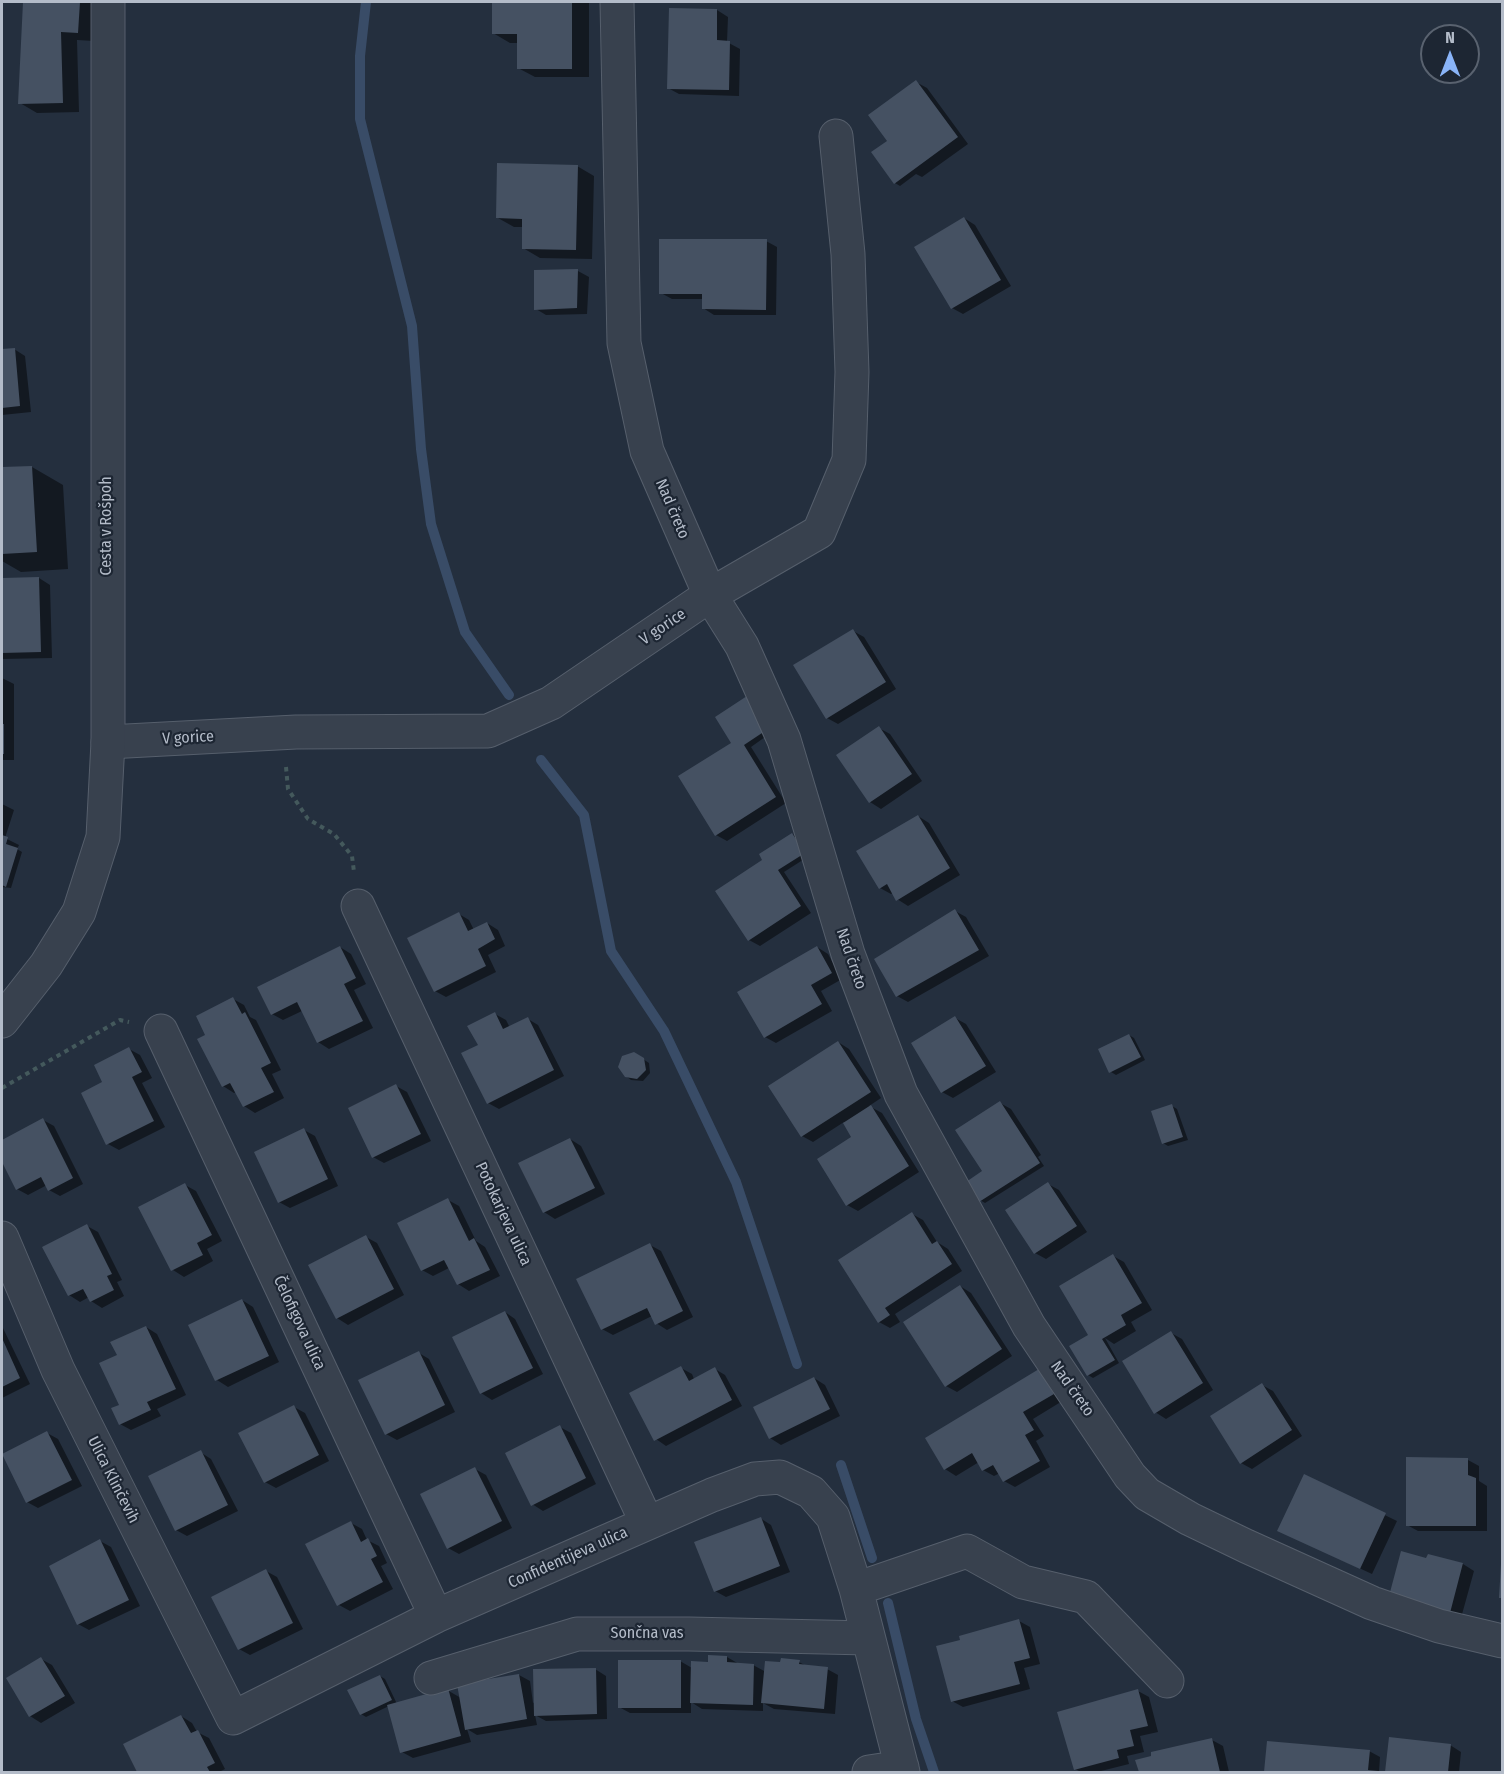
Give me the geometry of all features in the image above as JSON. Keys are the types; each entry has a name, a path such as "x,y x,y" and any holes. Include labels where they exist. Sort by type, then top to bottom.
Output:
{"street":[{"name":"Cesta v Rošpoh","path":"2,1021 46,965 79,912 103,837 108,742 108,2"},
{"name":"Nad čreto","path":"617,2 624,343 647,451 710,595 742,646 784,740 848,954 901,1094 1029,1326 1130,1476 1147,1494 1190,1519 1372,1603 1439,1626 1503,1641"},
{"name":"V gorice","path":"108,742 296,732 488,731 551,703 710,595 819,532 849,460 852,372 848,254 836,136"},
{"name":"Potokarjeva ulica","path":"358,906 647,1523"},
{"name":"Čelofigova ulica","path":"161,1031 436,1616"},
{"name":"Ulica Klinčevih","path":"2,1238 58,1370 233,1718"},
{"name":"Confidentijeva ulica","path":"233,1718 436,1616 647,1523 754,1479 780,1477 812,1492 833,1517 856,1589 903,1770"},
{"path":"856,1589 967,1551 1023,1582 1086,1597 1167,1681"},
{"name":"Sončna vas","path":"431,1678 577,1634 868,1638"},
{"path":"869,1773 903,1770"}],"path":[{"path":"296,732 285,758 288,789 308,819 334,834 352,856 358,906"},
{"path":"2,1088 120,1020 161,1031"}],"building":[{"path":"23,2 80,2 78,33 61,32 63,103 18,104"},
{"path":"492,2 572,2 572,69 517,69 517,34 492,34"},
{"path":"669,8 717,9 717,40 730,41 729,90 667,89"},
{"path":"916,80 958,137 894,184 871,152 887,141 868,115"},
{"path":"497,163 578,165 576,250 522,249 522,219 496,218"},
{"path":"964,217 1001,280 951,309 914,247"},
{"path":"659,239 767,239 766,310 702,309 702,294 659,294"},
{"path":"578,269 577,308 534,310 534,270"},
{"path":"15,348 20,406 2,408 2,349"},
{"path":"32,466 37,552 2,554 2,467"},
{"path":"39,577 41,652 2,653 2,578"},
{"path":"853,629 886,682 826,719 793,665"},
{"path":"747,696 768,729 744,745 776,797 715,836 678,776 731,743 715,717"},
{"path":"2,724 4,724 4,754 2,754"},
{"path":"879,726 912,774 869,803 836,755"},
{"path":"918,815 950,868 896,901 887,884 879,889 856,851"},
{"path":"792,833 805,853 778,870 801,906 748,941 715,891 762,860 759,854"},
{"path":"2,835 8,837 6,844 18,848 6,887 2,885"},
{"path":"955,909 979,950 896,997 874,959"},
{"path":"459,912 468,931 487,922 495,939 478,949 486,966 434,992 407,938"},
{"path":"340,946 356,978 344,984 363,1021 317,1043 297,1002 271,1015 257,987"},
{"path":"817,946 832,973 811,985 822,1004 764,1038 737,992"},
{"path":"233,997 242,1014 245,1012 271,1063 261,1068 274,1092 243,1107 230,1083 222,1087 197,1039 205,1035 196,1016"},
{"path":"495,1012 503,1029 528,1017 554,1070 487,1104 461,1053 478,1045 467,1026"},
{"path":"955,1016 986,1066 941,1093 911,1043"},
{"path":"1129,1034 1141,1057 1109,1073 1098,1049"},
{"path":"838,1041 871,1092 801,1137 768,1086"},
{"path":"129,1047 142,1072 132,1077 154,1121 106,1145 81,1093 102,1082 94,1065"},
{"path":"634,1052 644,1058 646,1070 637,1079 625,1077 618,1067 622,1056"},
{"path":"396,1084 421,1134 372,1158 348,1108"},
{"path":"1000,1101 1040,1163 979,1202 966,1182 982,1171 955,1130"},
{"path":"1172,1104 1183,1137 1162,1144 1151,1111"},
{"path":"871,1105 909,1166 846,1206 817,1159 851,1137 843,1123"},
{"path":"43,1118 73,1178 48,1191 41,1177 16,1190 2,1162 2,1140"},
{"path":"304,1128 328,1179 278,1203 254,1152"},
{"path":"570,1138 595,1188 543,1213 518,1163"},
{"path":"1048,1182 1077,1226 1034,1254 1005,1210"},
{"path":"185,1183 212,1235 197,1243 203,1255 171,1271 138,1207"},
{"path":"448,1198 469,1241 474,1238 490,1270 457,1285 444,1260 421,1271 397,1223"},
{"path":"912,1212 932,1244 937,1241 952,1264 885,1308 890,1315 878,1323 838,1260"},
{"path":"87,1224 112,1274 107,1276 114,1290 90,1302 83,1289 68,1296 42,1247"},
{"path":"366,1235 394,1289 336,1319 308,1265"},
{"path":"650,1243 683,1311 655,1325 647,1308 601,1330 576,1279"},
{"path":"1113,1254 1142,1303 1121,1315 1126,1325 1102,1339 1115,1360 1087,1376 1069,1346 1088,1335 1059,1286"},
{"path":"960,1285 1002,1349 945,1387 903,1322"},
{"path":"242,1299 269,1356 215,1381 188,1325"},
{"path":"505,1311 533,1368 480,1394 452,1337"},
{"path":"146,1326 176,1389 147,1402 151,1410 119,1425 111,1408 119,1405 99,1363 117,1355 110,1342"},
{"path":"1171,1331 1203,1383 1154,1414 1122,1361"},
{"path":"2,1338 20,1378 2,1387"},
{"path":"419,1351 445,1405 385,1435 358,1380"},
{"path":"681,1366 689,1381 715,1367 732,1400 654,1441 629,1393"},
{"path":"1039,1369 1054,1394 1023,1412 1034,1430 1025,1435 1040,1461 1003,1482 993,1465 982,1471 972,1453 944,1470 925,1438"},
{"path":"814,1377 830,1409 769,1439 753,1407"},
{"path":"1262,1383 1292,1430 1240,1464 1210,1416"},
{"path":"294,1405 319,1455 264,1483 238,1433"},
{"path":"560,1425 586,1478 531,1506 505,1453"},
{"path":"47,1431 72,1480 26,1503 2,1454"},
{"path":"201,1450 228,1505 175,1531 148,1476"},
{"path":"1406,1457 1468,1458 1468,1475 1476,1478 1476,1526 1406,1526"},
{"path":"475,1467 502,1521 447,1549 420,1494"},
{"path":"1304,1474 1386,1513 1360,1569 1277,1531"},
{"path":"761,1517 780,1566 714,1592 694,1542"},
{"path":"351,1521 361,1542 368,1538 377,1556 371,1559 383,1582 337,1606 305,1544"},
{"path":"100,1539 129,1600 77,1625 49,1566"},
{"path":"1401,1551 1426,1558 1428,1554 1463,1563 1450,1613 1389,1596"},
{"path":"1501,1564 1502,1598 1499,1598"},
{"path":"266,1569 293,1623 238,1650 211,1597"},
{"path":"1019,1619 1030,1658 1014,1662 1020,1684 951,1702 936,1646 960,1640 959,1636"},
{"path":"708,1655 727,1656 727,1662 754,1664 753,1705 690,1703 691,1661 708,1662"},
{"path":"41,1657 65,1696 29,1717 6,1678"},
{"path":"781,1658 800,1660 799,1664 828,1667 824,1709 761,1703 765,1661 780,1662"},
{"path":"618,1660 681,1660 681,1708 618,1708"},
{"path":"596,1668 597,1714 534,1716 533,1669"},
{"path":"519,1674 527,1719 465,1730 457,1684"},
{"path":"380,1675 392,1700 360,1715 347,1690"},
{"path":"448,1688 461,1736 400,1753 387,1705"},
{"path":"1138,1689 1148,1726 1130,1730 1134,1746 1117,1750 1119,1758 1074,1770 1057,1712"},
{"path":"181,1715 191,1733 198,1730 215,1763 207,1767 210,1772 137,1772 123,1744"},
{"path":"1389,1737 1451,1744 1448,1772 1385,1772"},
{"path":"1212,1738 1220,1772 1139,1772 1135,1760 1151,1756 1151,1752"},
{"path":"1267,1741 1370,1750 1368,1770 1378,1772 1264,1772"}],"waterway":[{"path":"366,2 360,56 360,119 412,326 421,449 431,524 465,632 509,695"},
{"path":"541,760 584,815 611,951 664,1031 736,1182 797,1364"},
{"path":"841,1465 872,1558"},
{"path":"888,1603 916,1719 934,1772"}]}
